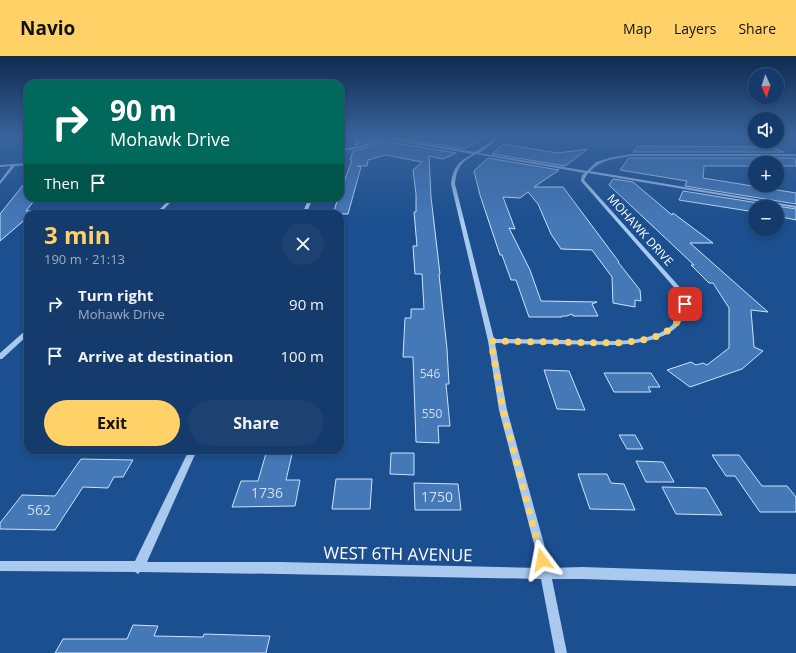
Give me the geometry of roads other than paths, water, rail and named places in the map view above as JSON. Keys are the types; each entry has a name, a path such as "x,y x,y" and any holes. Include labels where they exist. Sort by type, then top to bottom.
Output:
{"street":[{"path":"0,166 14,165"},
{"path":"0,183 14,165"},
{"path":"458,165 454,171 453,184 491,341 503,410 546,574 561,653"},
{"path":"546,165 796,206"},
{"path":"588,172 595,165"},
{"name":"MOHAWK DRIVE","path":"491,341 608,343 635,341 658,336 675,326 683,315 685,304 682,294 585,184 582,180 588,172"},
{"path":"161,210 169,202"},
{"path":"0,356 24,335"},
{"path":"138,568 191,454"},
{"name":"WEST 6TH AVENUE","path":"0,566 582,574 796,580"}]}
